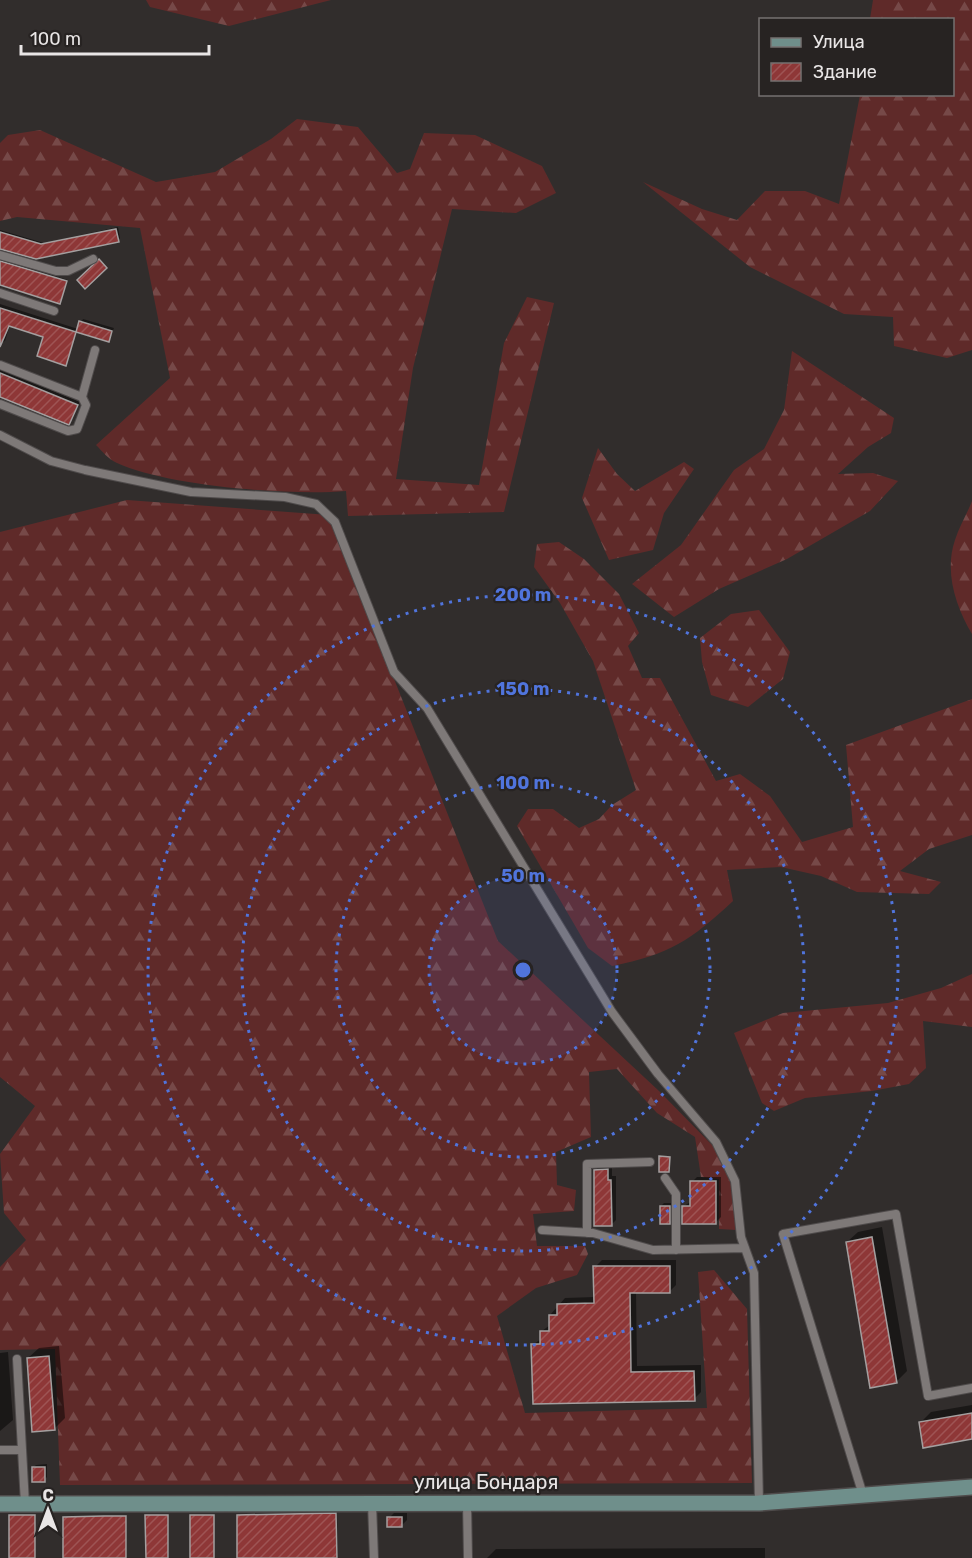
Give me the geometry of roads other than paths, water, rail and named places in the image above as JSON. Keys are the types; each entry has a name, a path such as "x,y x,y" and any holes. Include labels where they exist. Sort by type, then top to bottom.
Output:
{"main road":[{"name":"улица Бондаря","path":"0,1504 759,1503 972,1487"}],"lane":[{"path":"0,255 56,271 68,271 93,259"},
{"path":"0,293 54,311"},
{"path":"81,397 95,350"},
{"path":"0,365 81,397 87,405 77,429 68,431 0,404"},
{"path":"0,435 51,461 85,470 191,492 285,497 316,504 335,522 394,672 428,708 612,1012 658,1074 716,1142 735,1181 741,1237 754,1273 759,1503"},
{"path":"587,1233 587,1164 650,1162"},
{"path":"665,1178 675,1194 675,1250"},
{"path":"863,1495 783,1234 896,1214 928,1396 972,1388"},
{"path":"542,1230 587,1233 652,1250 745,1248"},
{"path":"17,1359 25,1504"},
{"path":"0,1450 21,1450"},
{"path":"372,1502 374,1558"},
{"path":"467,1503 468,1558"}]}
